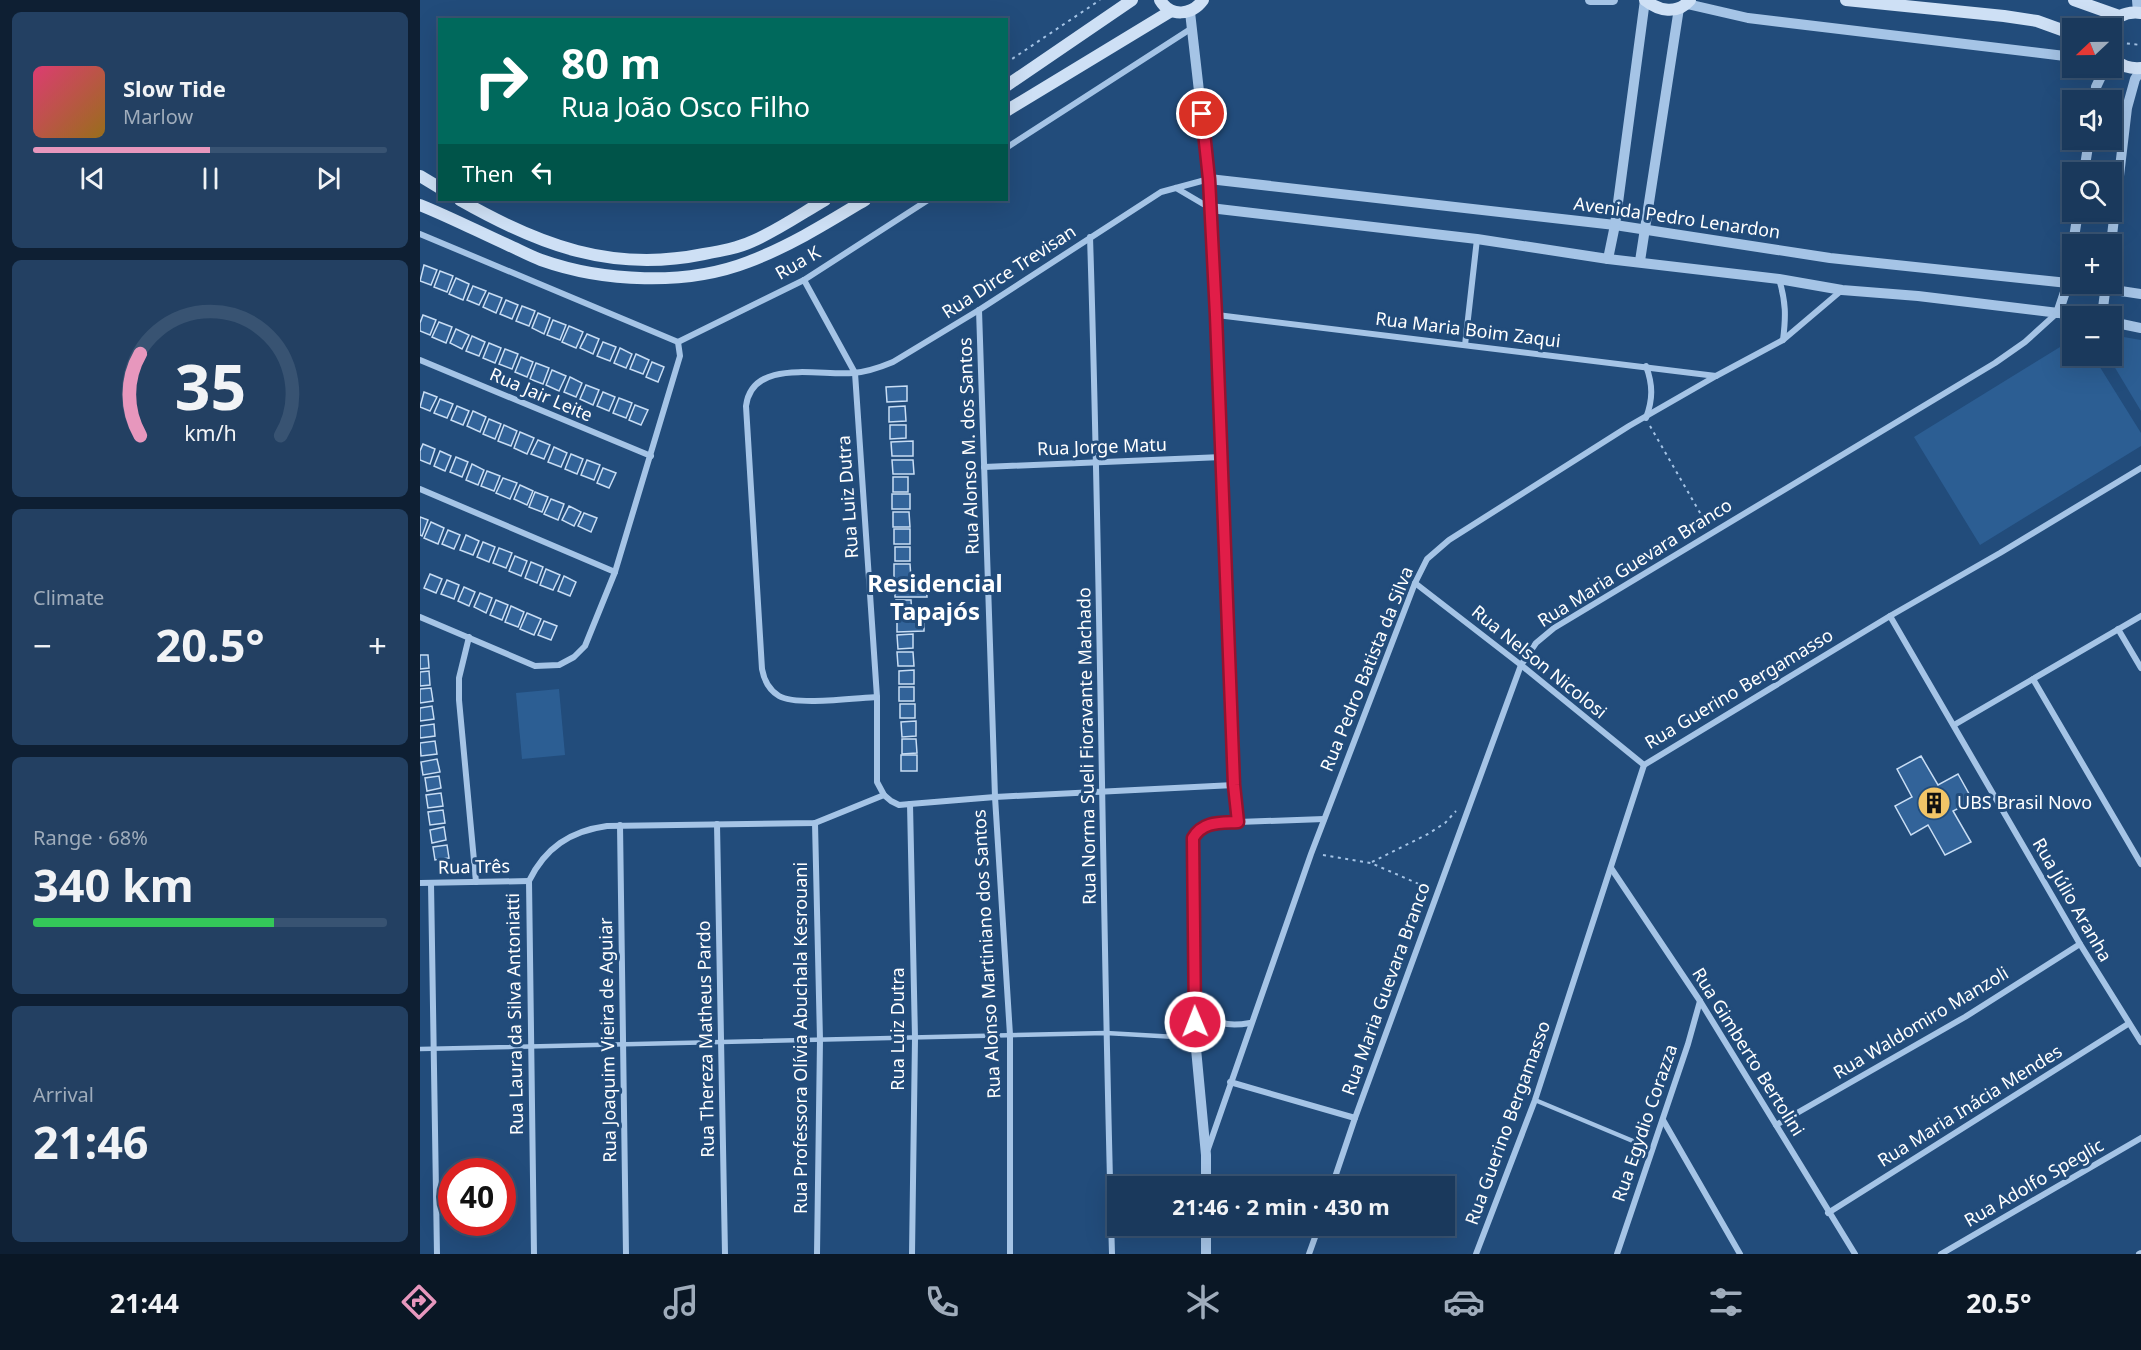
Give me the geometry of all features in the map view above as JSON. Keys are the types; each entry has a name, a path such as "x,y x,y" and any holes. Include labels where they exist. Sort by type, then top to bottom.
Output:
{"main road":[{"path":"1008,85 1132,0"},
{"path":"1160,0 1170,11 1180,13 1190,12 1203,0"},
{"path":"1645,0 1662,9 1685,4"},
{"path":"1846,0 2004,16 2037,21 2062,30"},
{"path":"2074,0 2119,16 2139,8"},
{"path":"1008,110 1170,11"},
{"path":"2122,65 2131,69 2141,69"},
{"path":"420,176 438,187"},
{"path":"462,201 503,224 567,249 610,257 667,260 722,251 751,242 776,230 823,201"},
{"path":"420,205 541,260 624,278 666,279 745,264 820,228 863,201"}],"street":[{"path":"1590,0 1613,0"},
{"path":"1608,259 1615,225 1645,0"},
{"path":"1640,261 1685,4 1748,18 2062,56"},
{"path":"1190,12 1209,179 1234,785 1238,822"},
{"path":"1008,147 1192,28"},
{"path":"2112,234 2127,108 2135,78 2141,69"},
{"name":"Avenida Pedro Lenardon","path":"1209,179 1645,228 1830,258 2062,282"},
{"name":"Rua Dirce Trevisan","path":"877,697 795,700 774,693 765,680 762,669 746,406 748,395 762,378 778,374 855,373 880,368 893,362 979,310 1161,192 1209,179"},
{"path":"1175,187 1210,208 1477,239 1608,259 1779,279 1842,290 2062,313"},
{"name":"Rua K","path":"678,342 804,280 926,201"},
{"path":"420,234 678,342 680,356 615,572 585,646 574,657 559,665 535,666 420,617"},
{"name":"Rua Norma Sueli Fioravante Machado","path":"1090,237 1097,462 1106,1033 1112,1254"},
{"path":"1465,345 1477,239"},
{"path":"1779,279 1785,298 1786,315 1783,340"},
{"name":"Rua Luiz Dutra","path":"804,280 855,373 877,697 877,782 884,795"},
{"name":"Rua Pedro Batista da Silva","path":"1206,1155 1250,1023 1311,854 1415,583 1427,559 1449,540 1629,426 1783,340 1842,290"},
{"name":"Avenida Pedro Lenardon","path":"2122,290 2141,294"},
{"path":"2058,313 2064,294"},
{"name":"Rua Alonso M. dos Santos","path":"979,310 995,797"},
{"name":"Rua Maria Guevara Branco","path":"1335,1176 1521,665 1536,643 1554,627 1995,363 2025,342 2058,313"},
{"name":"Rua Maria Boim Zaqui","path":"1216,315 1716,376"},
{"path":"2122,324 2141,328"},
{"name":"Rua Jair Leite","path":"420,360 651,456"},
{"path":"1646,366 1653,390 1652,402 1646,418"},
{"name":"Rua Jorge Matu","path":"984,467 1222,457"},
{"name":"Rua Guerino Bergamasso","path":"1476,1254 1535,1100 1644,765 2141,468"},
{"path":"420,489 615,572"},
{"name":"Rua Nelson Nicolosi","path":"1415,583 1644,765"},
{"name":"Rua Júlio Aranha","path":"1890,616 2080,944 2141,1042"},
{"path":"1954,724 2141,616"},
{"path":"2118,629 2141,668"},
{"path":"469,637 459,678 459,700 476,882"},
{"path":"2033,679 2141,864"},
{"path":"529,881 544,857 566,838 592,828 620,825 815,823 884,795 899,805 995,797 1234,785"},
{"name":"Rua Alonso Martiniano dos Santos","path":"995,797 1010,1035 1010,1254"},
{"name":"Rua Luiz Dutra","path":"910,804 915,1038 912,1254"},
{"path":"1206,1176 1194,1006 1193,838 1197,832 1209,824 1324,819"},
{"name":"Rua Professora Olívia Abuchala Kesrouani","path":"815,823 820,1040 817,1254"},
{"name":"Rua Thereza Matheus Pardo","path":"717,824 724,1254"},
{"name":"Rua Joaquim Vieira de Aguiar","path":"620,825 627,1254"},
{"name":"Rua Gimberto Bertolini","path":"1611,868 1700,1001 1855,1254"},
{"name":"Rua Três","path":"420,883 529,881"},
{"name":"Rua Laura da Silva Antoniatti","path":"529,881 534,1254"},
{"path":"431,883 437,1254"},
{"name":"Rua Waldomiro Manzoli","path":"1776,1125 1965,1017 2080,944"},
{"name":"Rua Egydio Corazza","path":"1619,1252 1700,1001"},
{"path":"1194,1006 1224,1025 1236,1026 1250,1023"},
{"name":"Rua Maria Inácia Mendes","path":"1828,1213 2128,1024"},
{"path":"1230,1082 1355,1118"},
{"path":"1663,1120 1740,1254"},
{"name":"Rua Adolfo Speglic","path":"1941,1254 2141,1138"},
{"path":"1206,1236 1206,1254"},
{"path":"1309,1254 1315,1236"}],"lane":[{"path":"420,1049 1106,1033 1196,1038"},
{"path":"1535,1100 1652,1149"}],"path":[{"path":"1008,62 1100,0"},
{"path":"2122,43 2141,45"},
{"path":"1646,418 1711,533"},
{"path":"1371,863 1433,831 1475,792"},
{"path":"1311,854 1371,863 1437,892"}],"shaded area":[{"path":"2122,337 2141,340 2141,411 2114,366 2122,366"},
{"path":"2062,346 2062,366 2099,366 2141,433 2141,446 1980,545 1914,437"},
{"path":"559,689 565,755 522,759 516,693"}],"building":[{"path":"424,265 437,270 431,285 420,281"},
{"path":"440,271 453,276 447,292 434,287"},
{"path":"456,278 469,284 463,300 449,294"},
{"path":"473,286 486,291 479,305 467,300"},
{"path":"489,293 502,298 496,313 483,307"},
{"path":"506,300 518,305 512,319 500,314"},
{"path":"522,306 535,311 529,326 516,321"},
{"path":"538,313 550,318 544,334 532,328"},
{"path":"423,315 436,320 430,335 420,331"},
{"path":"553,320 566,325 560,340 547,335"},
{"path":"439,322 452,327 446,343 432,337"},
{"path":"569,326 583,332 576,348 562,342"},
{"path":"456,329 469,335 462,349 450,343"},
{"path":"587,334 599,339 593,354 580,348"},
{"path":"472,336 485,342 479,356 466,351"},
{"path":"603,342 616,347 610,361 597,356"},
{"path":"489,343 501,348 495,363 483,358"},
{"path":"620,348 632,354 626,368 614,363"},
{"path":"505,349 518,354 512,369 499,364"},
{"path":"636,354 649,360 643,374 630,369"},
{"path":"521,357 533,362 527,377 515,372"},
{"path":"652,362 664,367 658,382 646,377"},
{"path":"536,363 549,368 543,384 530,379"},
{"path":"552,370 566,376 559,391 546,385"},
{"path":"570,377 582,383 576,397 564,392"},
{"path":"586,385 599,390 593,405 580,399"},
{"path":"907,386 907,401 887,402 886,387"},
{"path":"424,392 437,397 430,411 420,407"},
{"path":"603,392 615,397 609,411 597,406"},
{"path":"619,398 632,403 626,418 613,413"},
{"path":"440,399 453,404 447,418 434,413"},
{"path":"635,405 648,410 641,425 629,420"},
{"path":"457,406 469,411 463,425 451,420"},
{"path":"905,406 906,421 889,422 889,407"},
{"path":"473,411 486,417 480,432 467,426"},
{"path":"489,419 501,424 495,439 483,434"},
{"path":"504,425 517,431 511,446 498,441"},
{"path":"890,425 906,425 906,438 890,439"},
{"path":"520,432 534,438 527,454 514,448"},
{"path":"538,440 550,445 544,459 531,454"},
{"path":"913,441 913,456 892,456 891,442"},
{"path":"423,444 435,449 430,464 420,460"},
{"path":"554,447 567,453 561,467 548,462"},
{"path":"440,451 451,456 445,471 434,466"},
{"path":"571,454 583,459 577,474 565,469"},
{"path":"456,457 468,462 462,477 450,472"},
{"path":"587,460 600,465 594,480 581,475"},
{"path":"892,460 913,460 914,474 893,474"},
{"path":"472,464 484,470 478,485 466,480"},
{"path":"603,468 616,473 609,488 597,483"},
{"path":"487,471 500,476 494,491 481,486"},
{"path":"893,477 908,477 908,492 893,492"},
{"path":"503,478 517,483 510,499 496,493"},
{"path":"520,485 533,491 527,505 514,499"},
{"path":"535,492 548,497 542,512 529,507"},
{"path":"892,494 910,494 910,509 892,509"},
{"path":"551,499 564,504 558,520 544,514"},
{"path":"569,506 581,512 574,526 562,520"},
{"path":"893,512 909,512 910,527 893,527"},
{"path":"584,513 597,518 591,532 578,526"},
{"path":"420,517 428,520 422,536 420,535"},
{"path":"431,522 444,528 438,544 424,538"},
{"path":"894,529 910,529 910,544 894,544"},
{"path":"448,530 460,535 454,549 442,544"},
{"path":"466,535 479,541 473,555 460,550"},
{"path":"483,542 495,547 489,562 477,557"},
{"path":"895,547 910,547 910,561 895,561"},
{"path":"499,548 512,553 506,568 493,563"},
{"path":"515,556 527,561 521,576 509,571"},
{"path":"531,562 543,567 537,583 525,578"},
{"path":"894,564 910,564 911,579 894,580"},
{"path":"546,569 560,575 553,590 540,585"},
{"path":"430,574 442,579 436,593 424,588"},
{"path":"564,576 576,582 570,596 558,591"},
{"path":"447,580 459,585 454,599 441,594"},
{"path":"895,582 926,582 927,597 895,597"},
{"path":"464,587 475,592 469,606 458,601"},
{"path":"480,593 492,598 486,613 474,607"},
{"path":"496,600 508,605 502,620 490,615"},
{"path":"896,600 911,600 912,614 897,615"},
{"path":"511,606 524,612 518,627 505,622"},
{"path":"527,613 541,619 534,635 520,629"},
{"path":"924,617 924,631 897,632 897,618"},
{"path":"544,621 557,626 551,640 538,635"},
{"path":"913,634 913,648 898,649 897,635"},
{"path":"897,652 913,652 914,666 898,666"},
{"path":"420,655 428,655 429,668 420,669"},
{"path":"914,670 914,684 899,684 899,671"},
{"path":"429,671 430,685 420,686 420,672"},
{"path":"899,687 914,687 914,701 899,701"},
{"path":"431,688 433,701 420,703 420,689"},
{"path":"900,704 915,704 915,718 900,718"},
{"path":"432,706 434,719 420,721 420,708"},
{"path":"916,721 916,736 902,737 901,722"},
{"path":"434,724 435,736 420,738 420,726"},
{"path":"902,739 916,739 917,753 902,754"},
{"path":"435,741 437,754 421,756 420,743"},
{"path":"901,755 917,755 917,771 901,771"},
{"name":"UBS Brasil Novo","path":"1921,756 1938,785 1958,774 1973,801 1953,811 1971,842 1945,855 1928,825 1911,835 1895,806 1912,797 1897,769"},
{"path":"437,759 440,772 423,775 421,762"},
{"path":"439,776 441,788 427,791 425,778"},
{"path":"441,793 443,806 428,808 426,795"},
{"path":"443,810 445,823 430,825 428,812"},
{"path":"444,827 446,840 432,843 430,830"},
{"path":"447,845 449,858 435,860 433,847"}],"place":[{"name":"UBS Brasil Novo","path":"1934,803"}],"district":[{"name":"Residencial Tapajós","path":"935,598"}],"route":[{"path":"1195,1022 1193,838 1197,832 1209,824 1238,822 1234,785 1216,315 1209,179 1202,114"}]}
